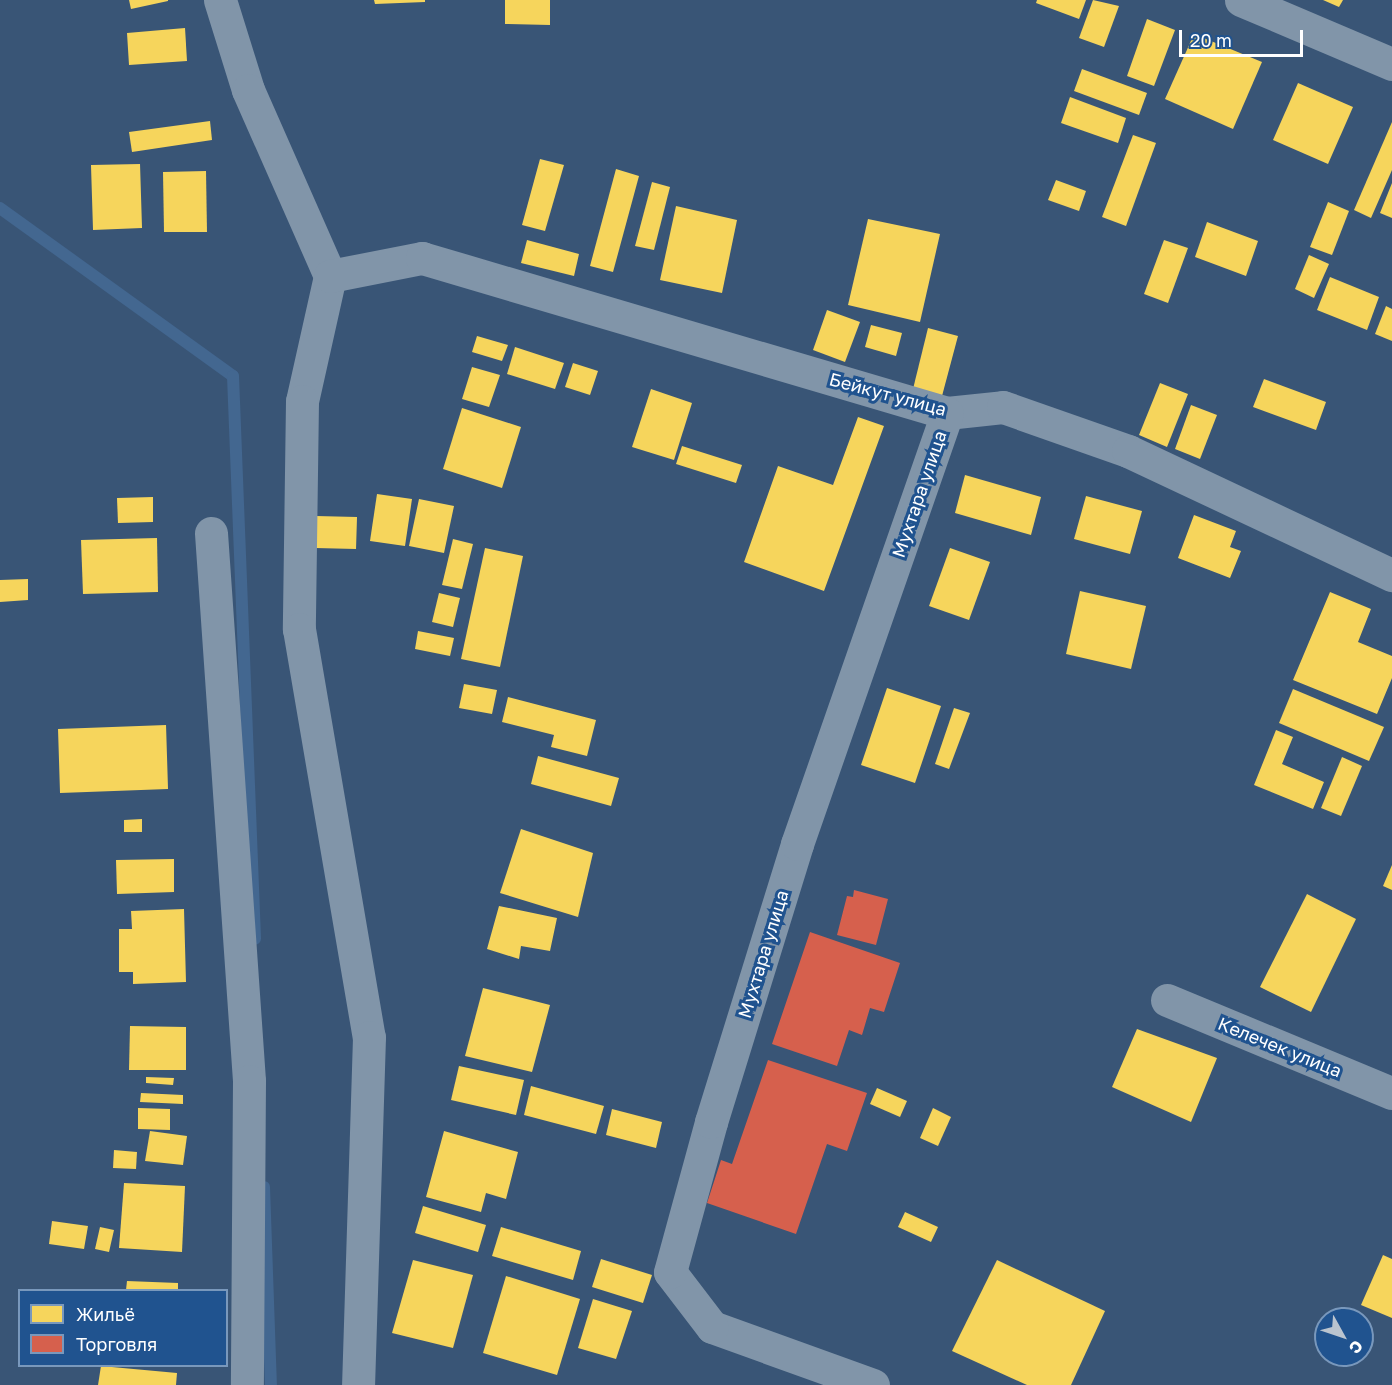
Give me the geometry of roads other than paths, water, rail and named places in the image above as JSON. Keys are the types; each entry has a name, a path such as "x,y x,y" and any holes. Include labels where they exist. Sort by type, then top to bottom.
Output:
{"street":[{"path":"220,0 248,90 330,276 302,401 299,629 369,1037 358,1385"},
{"path":"1241,0 1392,64"},
{"name":"Бейкут улица","path":"330,276 422,258 947,413 1003,407 1128,451 1392,575"},
{"name":"Мухтара улица","path":"873,1385 712,1327 670,1272 711,1122 797,844 947,413"},
{"path":"211,533 249,1081 247,1385"},
{"name":"Келечек улица","path":"1167,1000 1392,1093"}],"waterway":[{"path":"0,208 233,376 255,939"},
{"path":"264,1187 271,1385"}]}
